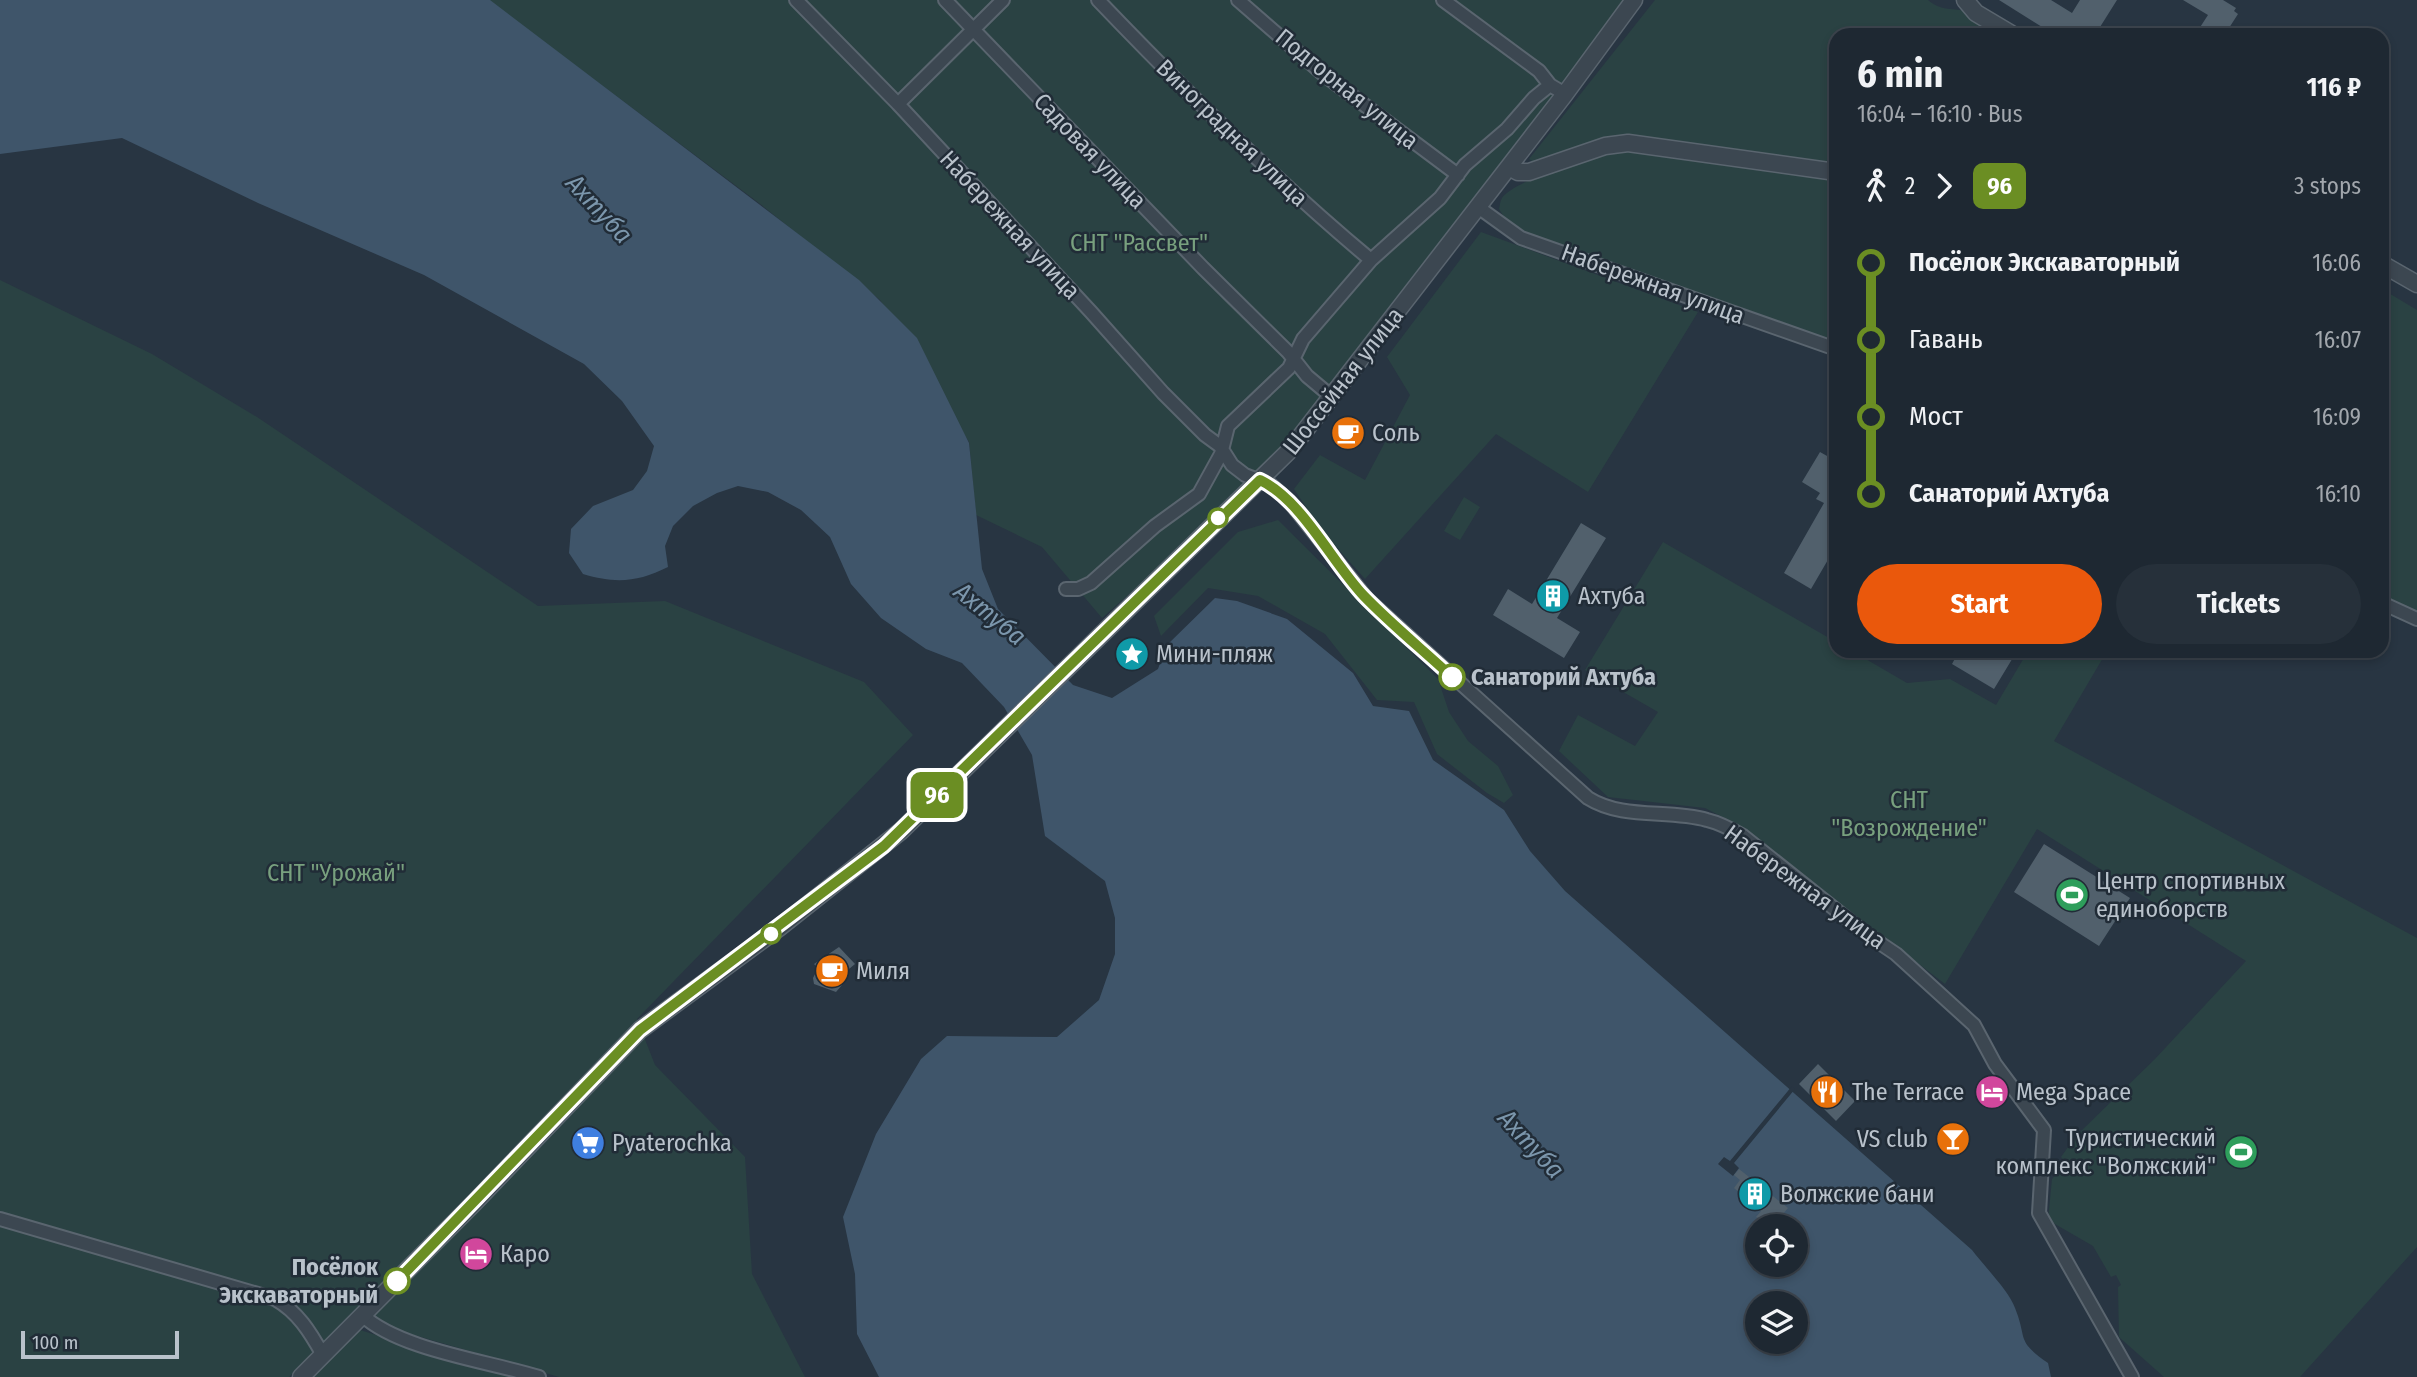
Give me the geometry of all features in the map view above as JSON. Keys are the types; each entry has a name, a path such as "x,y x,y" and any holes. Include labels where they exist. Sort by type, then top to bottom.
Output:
{"street":[{"name":"Набережная улица","path":"796,0 898,104 1205,435 1220,446 1245,475 1271,485 1289,501 1367,599 1588,798 1610,809 1709,820 1743,836 1864,933 1896,954 1974,1025 1995,1064 2044,1130 2039,1213 2132,1377"},
{"name":"Садовая улица","path":"945,0 1307,376 1332,397"},
{"path":"898,104 1003,0"},
{"name":"Виноградная улица","path":"1098,0 1168,73 1246,148 1371,260"},
{"name":"Подгорная улица","path":"1238,0 1323,74 1458,175"},
{"path":"1443,0 1539,71 1550,85 1565,94"},
{"name":"Шоссейная улица","path":"301,1377 513,1164 640,1030 884,846 1300,439 1634,0"},
{"path":"1965,0 1976,13 2001,28"},
{"path":"1066,589 1085,587 1091,583 1155,526 1199,494 1208,481 1228,426 1294,361 1303,340 1371,260 1440,198 1458,175 1507,129 1534,97 1550,85"},
{"path":"1509,167 1518,172 1529,172 1605,146 1628,143 1829,171"},
{"name":"Набережная улица","path":"1478,206 1521,238 1829,347"},
{"path":"2389,268 2417,284"},
{"path":"2389,606 2417,620"},
{"path":"0,1219 275,1299 293,1311 306,1326 323,1355"},
{"path":"362,1315 376,1328 414,1342 539,1377"}],"green space":[{"name":"СНТ \"Рассвет\"","path":"488,0 1628,0 1289,445 1206,526 1102,618 1042,547 976,515 969,442 880,300 759,203"},
{"path":"1655,0 1928,0 1941,8 1970,13 1993,28 1829,28 1829,163 1627,136 1537,165 1529,159"},
{"path":"1619,149 1829,177 1829,342 1510,226 1499,209 1502,198 1509,191 1575,162"},
{"path":"1481,232 1698,312 1588,492 1496,434 1365,579 1323,532 1294,489 1320,455 1365,480 1410,395 1387,357"},
{"name":"СНТ \"Урожай\"","path":"0,280 152,354 257,417 538,606 665,601 864,682 913,735 637,1019 655,1065 745,1157 752,1274 805,1377 559,1377 400,1331 359,1308 289,1377 0,1377"},
{"path":"2389,293 2417,310 2417,613 2389,600"},
{"path":"1464,497 1480,507 1460,540 1444,531"},
{"path":"1278,520 1438,679 1449,712 1468,741 1498,766 1513,795 1504,803 1437,754 1414,702 1377,700 1325,634 1258,596 1208,588 1161,636 1154,616 1238,532"},
{"name":"СНТ \"Возрождение\"","path":"1663,542 1829,638 1829,658 1864,658 1907,683 1950,679 1996,705 2024,658 2103,658 2054,741 2417,938 2417,1247 2300,1377 2164,1377 2119,1337 2118,1287 2121,1285 2116,1275 2111,1277 2093,1246 2048,1220 2052,1179 2066,1162 2061,1157 2076,1136 2155,1059 2246,961 2037,829 1945,984 1736,824 1705,808 1608,797 1559,751 1578,715 1635,746 1658,712 1585,670"},
{"path":"357,1329 509,1377 310,1377"}],"water":[{"name":"Ахтуба","path":"0,0 490,0 859,280 917,338 969,443 982,569 998,609 1073,685 1112,698 1158,669 1166,646 1215,598 1237,601 1287,619 1353,673 1373,706 1409,711 1433,760 1504,810 1530,851 1565,891 1972,1250 2007,1294 2015,1308 2026,1344 2048,1363 2051,1377 879,1377 857,1334 855,1274 843,1217 876,1134 921,1059 947,1036 1057,1037 1099,1000 1115,954 1115,918 1105,881 1045,836 1032,755 1004,707 962,663 926,649 881,618 851,584 830,537 801,510 768,492 738,486 717,493 693,506 673,526 665,546 668,567 657,572 627,580 583,574 569,553 571,529 593,506 633,490 647,471 654,446 622,401 584,364 424,275 258,203 122,138 0,154"}],"pier":[{"path":"1792,1086 1795,1089 1734,1163 1739,1168 1733,1176 1718,1164 1724,1157 1730,1161"}],"building":[{"path":"1999,0 2051,0 2072,13 2080,0 2117,0 2099,28 2044,28"},
{"path":"2183,0 2223,0 2236,8 2234,11 2238,14 2229,28 2200,28 2208,15"},
{"path":"1820,452 1829,457 1829,558 1811,589 1784,573 1824,503 1816,499 1820,493 1802,482"},
{"name":"Ахтуба","path":"1581,523 1606,538 1557,618 1580,632 1564,658 1493,615 1508,589 1532,604"},
{"path":"1955,658 2013,658 1994,689 1952,664"},
{"name":"Центр спортивных единоборств","path":"2044,844 2130,898 2099,946 2014,892"},
{"name":"Миля","path":"839,947 855,964 843,974 842,985 836,992 814,984 813,978 818,968 814,964"},
{"name":"The Terrace","path":"1818,1064 1855,1101 1836,1121 1799,1084"},
{"name":"Волжские бани","path":"1739,1169 1788,1208 1783,1214 1758,1214 1761,1211 1734,1188 1740,1180 1734,1175"}],"bus line":[{"name":"96","path":"397,1281 640,1030 780,927 901,831 1230,506 1260,480 1271,485 1289,501 1367,599 1452,677"}],"place":[{"name":"Соль","path":"1348,433"},
{"name":"Ахтуба","path":"1553,596"},
{"name":"Мини-пляж","path":"1132,654"},
{"name":"Санаторий Ахтуба","path":"1452,677"},
{"name":"Центр спортивных единоборств","path":"2072,895"},
{"name":"Миля","path":"832,971"},
{"name":"The Terrace","path":"1827,1092"},
{"name":"Mega Space","path":"1992,1092"},
{"name":"VS club","path":"1953,1139"},
{"name":"Pyaterochka","path":"588,1143"},
{"name":"Туристический комплекс \"Волжский\"","path":"2241,1152"},
{"name":"Волжские бани","path":"1755,1194"},
{"name":"Каро","path":"476,1254"},
{"name":"Посёлок Экскаваторный","path":"397,1281"}]}
